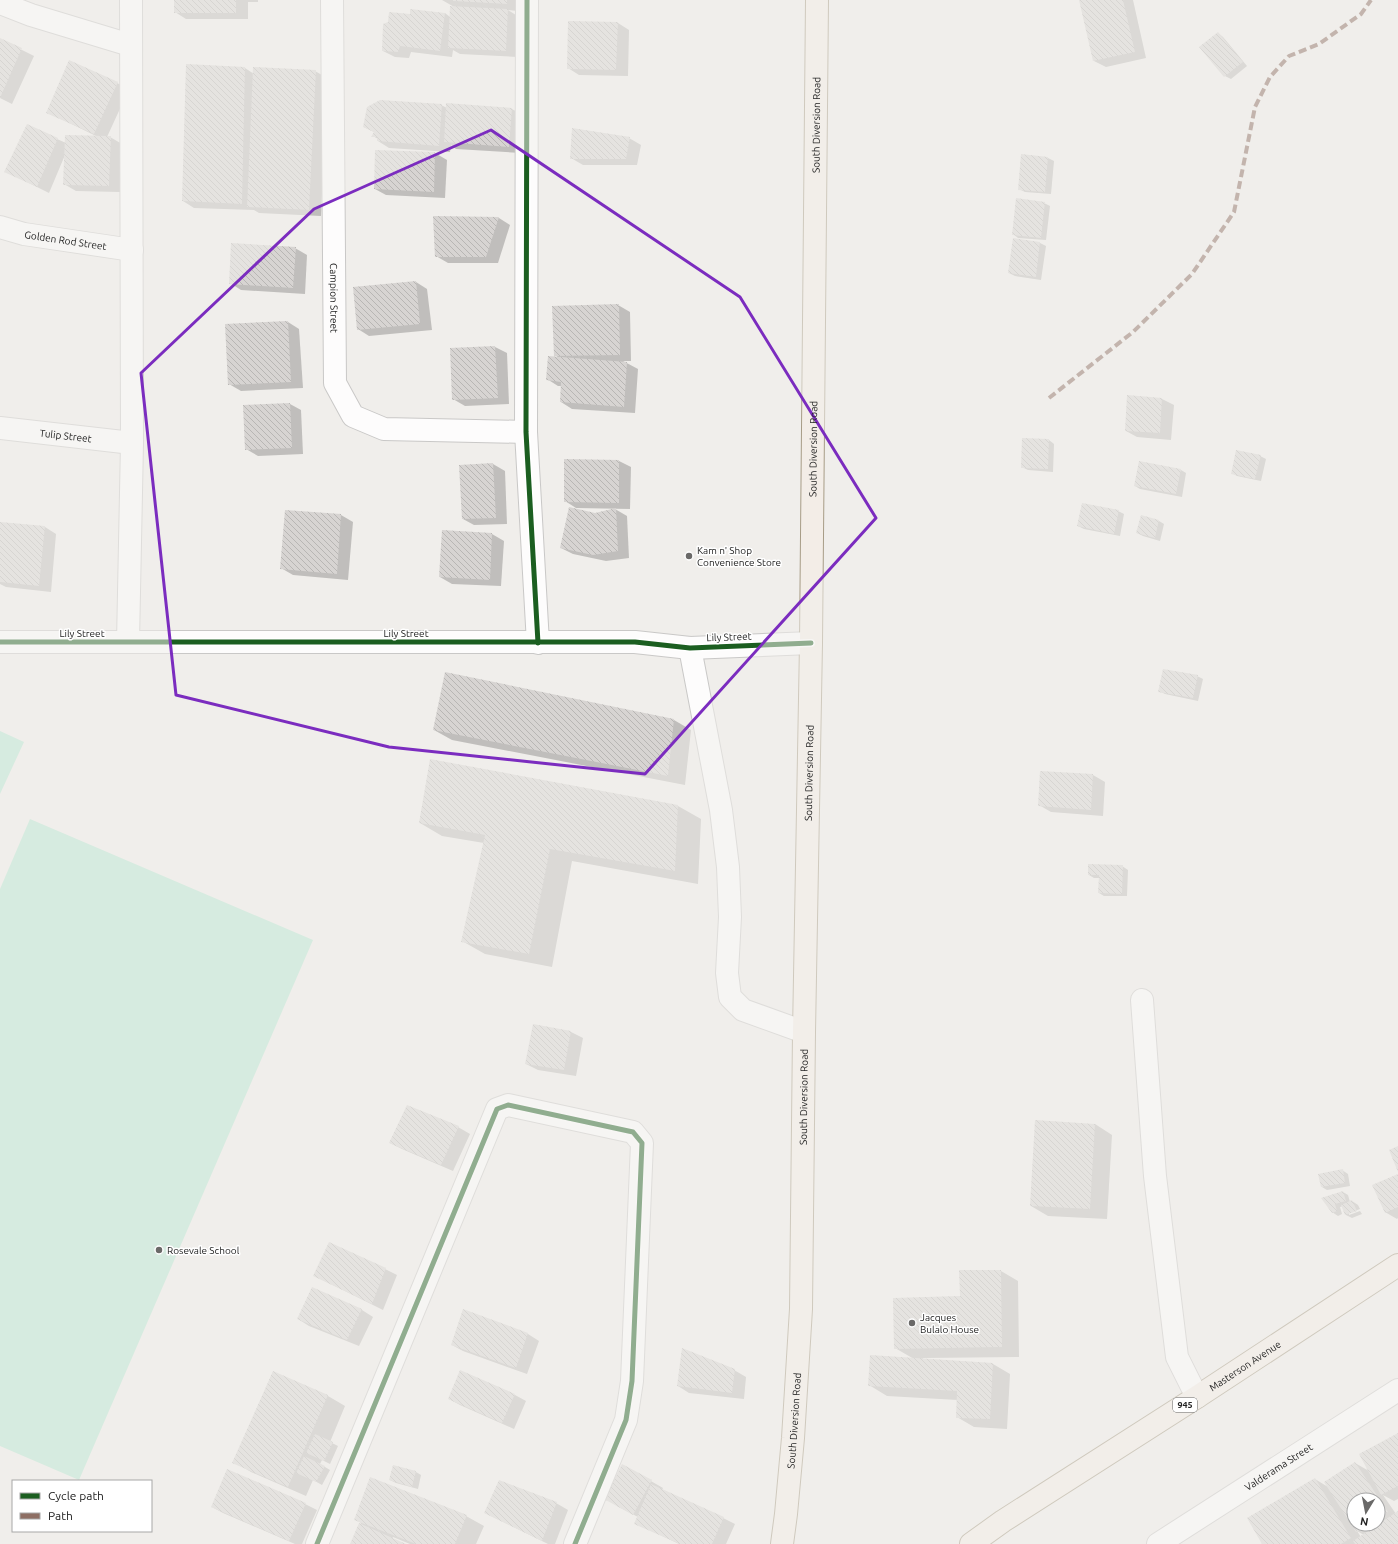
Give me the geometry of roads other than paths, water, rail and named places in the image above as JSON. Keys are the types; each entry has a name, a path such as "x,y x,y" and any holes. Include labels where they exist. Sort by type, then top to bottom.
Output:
{"main road":[{"name":"South Diversion Road","path":"782,1544 787,1507 802,1309 804,1032 811,643 817,0"},
{"name":"Masterson Avenue","path":"971,1544 1003,1521 1197,1397 1398,1265"}],"street":[{"path":"128,642 132,443 131,0"},
{"name":"Campion Street","path":"332,0 335,384 353,416 384,429 526,432"},
{"path":"527,0 526,432 538,643"},
{"path":"0,3 31,15 130,45"},
{"name":"Golden Rod Street","path":"0,227 24,234 132,250"},
{"name":"Tulip Street","path":"0,428 132,443"},
{"name":"Lily Street","path":"0,642 635,642 690,648 811,643"},
{"path":"690,648 720,810 728,867 730,917 727,973 730,997 743,1010 804,1032"},
{"path":"1142,1000 1155,1176 1177,1357 1197,1397"},
{"path":"317,1544 497,1109 508,1105 633,1132 642,1143 632,1381 626,1420 575,1544"},
{"name":"Valderama Street","path":"1158,1544 1397,1393"}],"place":[{"name":"Kam n' Shop Convenience Store","path":"689,556"},
{"name":"Rosevale School","path":"159,1250"},
{"name":"Jacques Bulalo House","path":"912,1323"}]}
